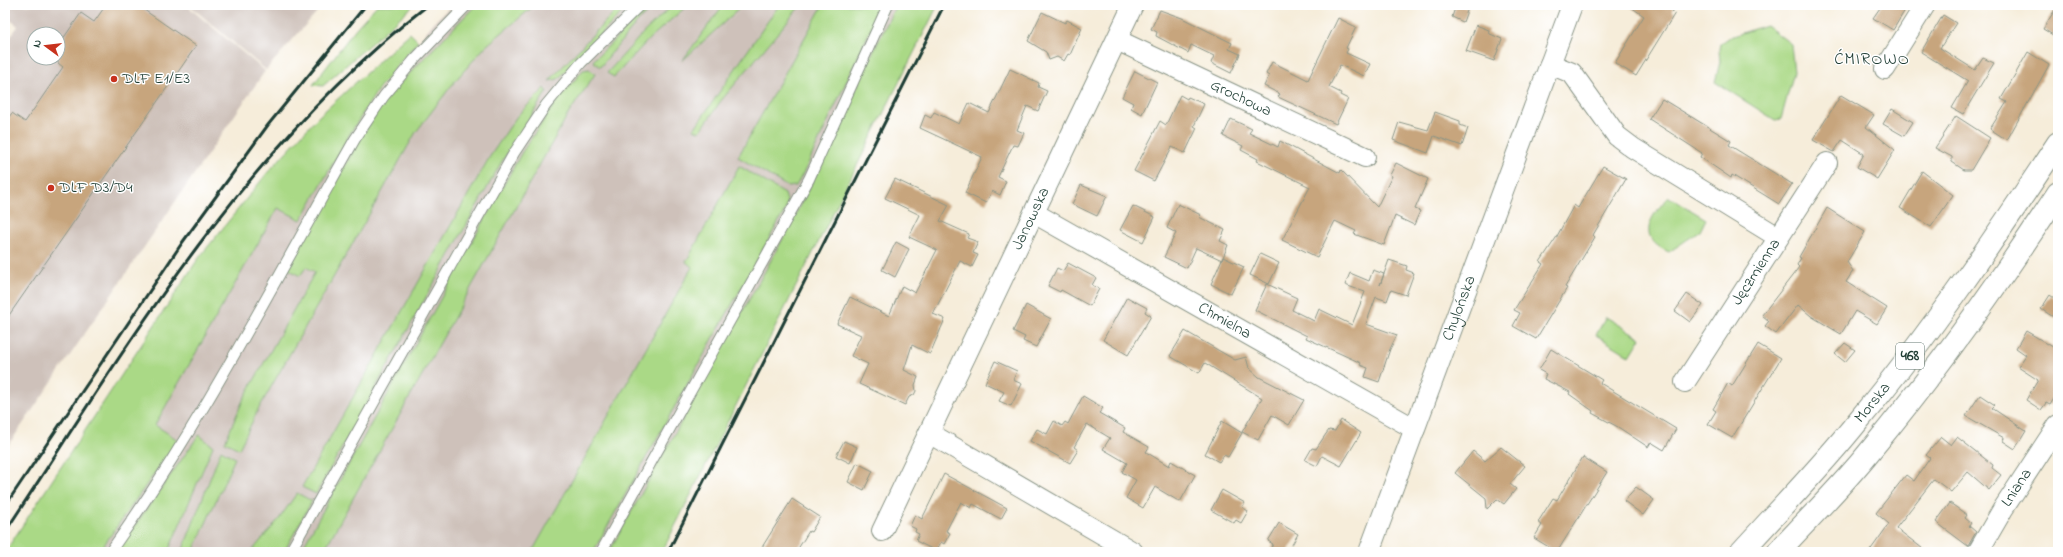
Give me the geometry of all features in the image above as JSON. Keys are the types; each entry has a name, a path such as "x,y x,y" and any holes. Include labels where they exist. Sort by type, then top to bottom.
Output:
{"main road":[{"name":"Morska","path":"1741,552 1857,422 1913,352 1971,274 2058,143"},
{"name":"Morska","path":"1778,552 1869,452 1944,358 2018,254 2058,193"}],"street":[{"name":"Janowska","path":"882,531 1133,5"},
{"name":"Chylońska","path":"1369,552 1572,5"},
{"path":"1885,69 1925,5"},
{"name":"Grochowa","path":"1117,40 1365,157"},
{"path":"1550,64 1572,73 1617,136 1633,148 1778,237"},
{"name":"Jęczmienna","path":"1685,382 1827,163"},
{"name":"Chmielna","path":"1034,212 1414,429"},
{"name":"Lniana","path":"1978,552 2006,504 2058,425"},
{"path":"929,433 1133,552"}],"lane":[{"path":"110,552 137,514 192,429 355,139 384,96 414,60 467,5"},
{"path":"290,552 514,153 546,104 581,63 640,5"},
{"path":"601,552 809,179 888,5"}],"shaded area":[{"path":"9,5 186,5 265,71 5,450 5,45 18,26 5,16 5,10"},
{"path":"189,5 323,5 266,70"},
{"path":"452,5 923,5 647,552 99,552 178,440 155,425 278,208 301,220 348,137 381,88 435,21"}],"green space":[{"path":"377,5 414,5 323,86 313,85 356,28"},
{"path":"476,5 535,5 486,46 455,81 416,132 258,410 239,449 225,442 243,400 315,272 306,267 300,276 288,269 357,144 382,104 402,81"},
{"path":"621,5 629,5 558,79 549,81"},
{"path":"650,5 656,5 640,19 600,67 593,61"},
{"path":"673,5 688,5 649,39 614,77 607,73 644,32"},
{"path":"725,5 743,5 682,61 721,8"},
{"path":"779,5 801,5 720,102 700,132 694,129"},
{"path":"823,5 882,5 806,168 796,186 788,187 738,157"},
{"path":"896,5 938,5 662,552 609,552 785,235 845,117 862,75"},
{"path":"1766,25 1791,44 1794,72 1781,119 1775,120 1715,82 1720,62 1720,44 1730,37"},
{"path":"410,33 418,41 379,88 348,137 301,220 278,208 155,425 178,440 99,552 5,552 198,259 268,172 318,117"},
{"path":"589,69 595,74 567,116 323,552 300,552 522,152 554,105 583,70"},
{"path":"545,88 547,91 501,163 316,494 302,487 489,158 517,116"},
{"path":"739,166 785,194 788,204 783,214 593,552 532,552 692,267 686,262"},
{"path":"1669,197 1706,219 1700,231 1669,252 1652,240 1649,234 1649,227 1656,212"},
{"path":"1606,317 1641,338 1630,356 1596,335"},
{"path":"199,435 213,446 168,552 116,552"},
{"path":"221,450 235,458 193,552 182,552"},
{"path":"297,493 312,501 284,552 251,552 279,519"}],"building":[{"path":"106,5 137,5 196,46 5,321 5,122 12,113 25,122 63,67 62,66 66,66 66,35 81,13 94,22"},
{"path":"1456,5 1468,8 1463,22 1452,17"},
{"path":"1628,5 1676,5 1672,11 1675,13 1636,76 1615,63 1644,16"},
{"path":"1882,5 1908,5 1893,30 1873,18"},
{"path":"2058,5 2058,38 2043,29"},
{"path":"1160,10 1182,18 1232,43 1229,49 1240,54 1231,73 1211,63 1214,56 1191,45 1188,53 1156,36 1157,32 1151,29"},
{"path":"1042,12 1065,23 1067,20 1082,28 1070,55 1068,54 1064,61 1057,57 1049,60 1046,52 1028,41"},
{"path":"1943,15 1956,23 1940,48 1975,70 1983,58 1994,63 1963,114 1952,108 1968,81 1921,52"},
{"path":"1338,18 1356,27 1346,48 1348,49 1346,53 1370,64 1364,76 1340,65 1329,87 1341,93 1340,95 1348,99 1336,124 1278,97 1280,94 1264,86 1269,76 1266,74 1272,62 1308,80"},
{"path":"1476,25 1489,30 1488,33 1502,39 1494,61 1466,51"},
{"path":"2028,52 2049,65 2007,140 1990,129 2007,102 2001,99"},
{"path":"1010,69 1039,83 1038,87 1047,91 1038,111 1027,106 1017,130 1024,133 1018,146 1013,145 998,177 1006,181 1000,195 992,191 986,203 965,193 982,157 920,128 925,115 931,118 934,112 959,124 969,103 989,113"},
{"path":"1135,71 1157,82 1142,114 1131,108 1133,103 1122,97"},
{"path":"1180,95 1187,99 1188,97 1204,104 1194,126 1197,128 1185,153 1172,147 1154,181 1134,171 1160,121 1166,125"},
{"path":"1841,95 1874,115 1866,127 1895,150 1877,179 1857,167 1864,154 1842,140 1834,152 1813,140"},
{"path":"1662,99 1731,141 1729,145 1792,184 1779,204 1732,175 1731,178 1700,157 1702,153 1649,119"},
{"path":"1892,109 1913,122 1904,136 1883,124"},
{"path":"1435,112 1460,121 1460,125 1468,128 1462,146 1434,136 1428,153 1393,140 1399,122 1428,130"},
{"path":"1956,116 1990,138 1971,170 1964,170 1952,162 1952,157 1935,148"},
{"path":"1231,119 1252,129 1249,133 1278,147 1280,141 1340,173 1341,170 1377,207 1392,176 1390,175 1396,163 1428,179 1415,209 1420,211 1414,225 1395,216 1384,245 1354,234 1356,231 1335,221 1317,257 1282,240 1310,187 1257,161 1258,159 1241,150 1243,146 1223,136"},
{"path":"1603,166 1626,179 1593,235 1595,237 1565,287 1567,288 1536,339 1513,326 1520,313 1514,310 1543,264 1540,262 1556,238 1574,205 1578,208"},
{"path":"1922,171 1953,195 1931,227 1900,208"},
{"path":"895,179 949,205 940,221 969,234 967,238 978,242 973,253 978,255 972,267 960,261 933,314 945,319 930,354 912,345 904,370 918,377 915,385 916,391 914,395 909,397 905,405 859,384 868,364 851,356 861,335 837,324 850,297 889,316 902,286 915,293 937,250 909,237 920,215 885,198"},
{"path":"1081,185 1107,196 1097,216 1072,204"},
{"path":"1178,204 1201,215 1199,217 1225,230 1220,241 1228,245 1222,260 1196,248 1187,268 1164,257 1176,233 1167,228"},
{"path":"1133,206 1155,217 1143,242 1120,230"},
{"path":"1827,208 1865,232 1847,262 1853,271 1846,282 1887,308 1877,324 1855,311 1841,334 1811,316 1798,305 1776,334 1765,326 1769,321 1762,315 1799,267 1797,265 1801,258 1799,257"},
{"path":"896,242 909,249 895,277 882,270"},
{"path":"1260,254 1279,263 1269,284 1250,275"},
{"path":"1223,257 1244,267 1231,294 1211,284"},
{"path":"1389,260 1407,266 1406,270 1414,273 1406,295 1391,290 1387,301 1376,297 1366,324 1397,335 1390,349 1379,382 1365,377 1368,368 1360,365 1361,363 1306,338 1307,336 1255,310 1267,284 1297,298 1292,310 1314,321 1319,309 1352,325 1365,292 1345,285 1350,273 1369,281 1373,270 1384,274"},
{"path":"1068,263 1096,278 1092,285 1099,289 1090,306 1061,290 1060,292 1048,286 1057,268 1063,271"},
{"path":"1687,294 1703,305 1690,322 1675,311"},
{"path":"2050,295 2058,301 2058,320 2041,309"},
{"path":"1127,297 1147,308 1145,312 1151,316 1128,355 1103,340"},
{"path":"1026,305 1051,319 1036,347 1023,341 1025,337 1013,331"},
{"path":"1185,331 1235,360 1246,357 1249,368 1259,377 1304,400 1289,425 1272,415 1258,440 1242,432 1262,398 1205,363 1199,373 1170,356"},
{"path":"2026,331 2058,350 2058,392 2050,405 2046,403 2041,410 2026,400 2038,380 2018,367 2026,355 2016,348"},
{"path":"1845,343 1855,350 1845,362 1835,354"},
{"path":"1758,344 1781,358 1732,438 1708,424 1716,411 1713,409 1728,383 1732,386"},
{"path":"1551,349 1602,380 1600,383 1676,429 1664,450 1651,442 1648,447 1618,427 1592,413 1593,411 1569,394 1570,392 1544,379 1546,374 1539,370"},
{"path":"995,361 1017,371 1013,380 1022,384 1011,406 999,401 1004,392 985,383"},
{"path":"1980,395 1995,405 1992,408 2026,431 2015,449 2003,441 2004,438 1966,416"},
{"path":"1083,396 1103,408 1099,413 1125,428 1123,432 1149,447 1146,452 1169,466 1171,461 1195,475 1180,502 1155,487 1143,508 1126,498 1136,480 1122,472 1127,463 1103,449 1110,438 1087,424 1074,447 1078,450 1070,463 1030,441 1037,429 1047,434 1054,421 1062,426 1065,422 1068,424"},
{"path":"1341,420 1361,433 1341,466 1322,456 1317,466 1305,460 1312,448 1316,449 1329,430 1335,431"},
{"path":"1222,421 1242,433 1228,457 1224,455 1219,462 1205,454"},
{"path":"1941,437 1951,445 1957,437 1993,465 1992,468 2001,475 1989,490 1968,472 1951,492 1934,479 1896,528 1927,552 1869,552 1889,524 1876,513 1906,475 1914,481 1930,458 1926,455"},
{"path":"844,441 857,447 850,463 836,456"},
{"path":"1501,447 1525,466 1510,484 1516,489 1504,504 1497,499 1487,509 1486,498 1455,473 1473,451 1485,461"},
{"path":"1583,457 1607,472 1557,552 1534,538 1542,525 1538,522 1553,498 1557,500"},
{"path":"857,463 873,471 864,490 848,482"},
{"path":"944,474 1007,508 1001,519 973,504 971,508 961,502 946,531 950,533 944,544 941,542 936,551 916,541 919,534 915,532 916,529 910,526 915,515 922,519"},
{"path":"1636,487 1654,500 1643,515 1624,501"},
{"path":"1222,490 1245,503 1242,507 1248,511 1241,523 1236,520 1234,523 1211,510"},
{"path":"792,499 820,517 811,532 809,531 796,552 759,552"},
{"path":"1950,503 1967,515 1965,518 1971,523 1969,526 1976,532 1968,546 1936,522"},
{"path":"1279,523 1298,534 1288,552 1269,552 1273,544 1268,541"}],"railway":[{"path":"5,506 182,243 268,125 366,5"},
{"path":"5,532 156,303 234,199 312,111 368,56 428,5"},
{"path":"668,552 944,5"}],"place":[{"name":"DLF E1/E3","path":"114,79"},
{"name":"DLF D3/D4","path":"51,188"}],"district":[{"name":"ĆMIROWO","path":"1872,59"}]}
